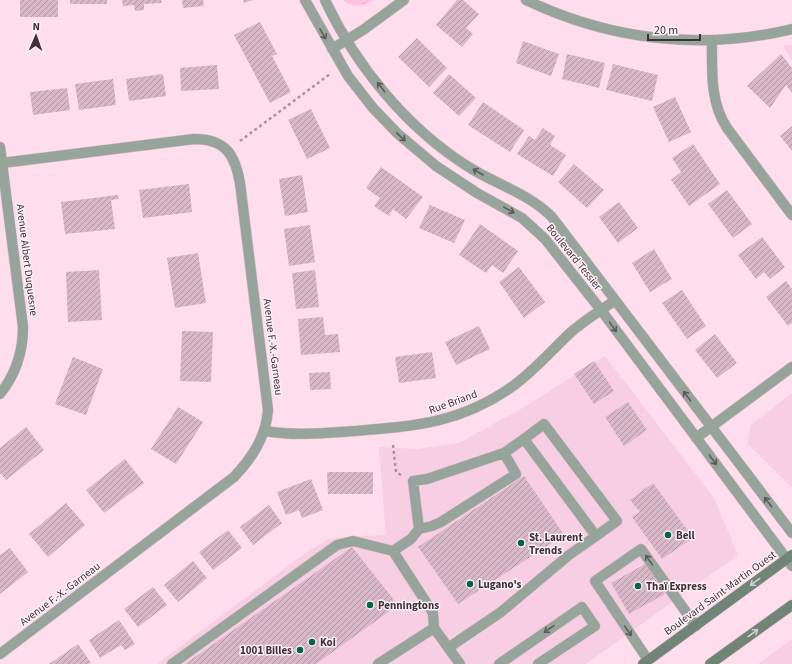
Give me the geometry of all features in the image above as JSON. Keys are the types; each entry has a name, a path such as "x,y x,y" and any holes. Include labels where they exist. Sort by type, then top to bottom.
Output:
{"main road":[{"name":"Boulevard Saint-Martin Ouest","path":"646,662 790,560"},
{"path":"710,664 792,605"}],"street":[{"name":"Boulevard Tessier","path":"305,0 332,49 362,94 397,133 422,156 450,176 530,224 545,238 790,560"},
{"name":"Boulevard Tessier","path":"325,0 347,40 390,99 430,139 471,168 529,199 545,210 558,225 614,301 792,533"},
{"path":"332,49 404,0"},
{"path":"526,0 571,19 620,33 663,39 712,41 747,38 792,29"},
{"path":"712,41 714,91 719,114 742,150 792,215"},
{"name":"Avenue F.-X.-Garneau","path":"0,654 222,486 242,469 251,457 265,431 268,417 268,395 240,183 234,159 224,147 210,140 194,139 2,163"},
{"name":"Avenue Albert Duquesne","path":"0,147 23,332 22,346 17,364 9,381 0,394"},
{"name":"Rue Briand","path":"265,431 298,434 397,428 425,424 465,413 491,401 514,386 535,368 572,331 614,301"},
{"path":"696,438 792,367"},
{"path":"419,529 413,481 427,479 504,452 544,424 617,521 569,555 501,612 448,648"},
{"path":"524,439 596,536"},
{"path":"392,551 411,539 419,529 441,522 516,474 504,452"},
{"path":"172,664 337,545 353,541 392,551 433,613 434,628 460,664"},
{"path":"646,662 594,581 641,549 696,626"},
{"path":"499,664 582,607 595,626 538,664"},
{"path":"378,664 434,628"}],"path":[{"path":"240,141 330,74"},
{"path":"393,445 396,472"}],"shaded area":[{"path":"792,45 792,61 783,46"},
{"path":"605,356 714,498 738,555 586,664 157,664 307,552 329,539 386,535 379,447 417,449 459,443 526,406"},
{"path":"792,393 792,488 747,443 751,425"},
{"path":"792,639 792,664 758,664"}],"green space":[{"path":"343,0 374,0 366,4 354,6"}],"building":[{"path":"20,0 58,0 58,17 20,17"},
{"path":"70,0 107,0 107,4 70,4"},
{"path":"122,0 161,0 162,3 144,4 144,10 135,11 134,5 123,6"},
{"path":"182,0 203,0 204,6 183,8"},
{"path":"243,0 253,0 244,3"},
{"path":"457,0 463,0 479,14 466,28 473,34 462,47 436,25"},
{"path":"260,22 277,54 272,56 291,92 270,103 234,35"},
{"path":"417,38 447,68 429,87 398,57"},
{"path":"523,41 559,54 551,76 516,63"},
{"path":"567,54 605,63 599,88 562,79"},
{"path":"781,54 792,68 792,93 786,85 770,108 747,86"},
{"path":"613,64 658,75 652,101 606,90"},
{"path":"217,65 219,89 181,91 180,68"},
{"path":"163,74 166,96 129,101 126,79"},
{"path":"449,74 476,98 459,116 433,93"},
{"path":"113,79 116,105 79,110 75,84"},
{"path":"67,88 70,110 33,115 30,92"},
{"path":"675,97 691,132 669,142 653,107"},
{"path":"483,102 524,130 510,152 468,125"},
{"path":"311,109 330,148 307,159 288,120"},
{"path":"792,126 792,151 780,136"},
{"path":"543,128 555,136 550,145 566,155 553,176 517,154 529,136 535,140"},
{"path":"693,144 720,184 689,206 671,180 681,172 672,158"},
{"path":"574,164 604,190 587,208 558,182"},
{"path":"381,167 423,197 406,219 393,209 389,216 374,206 380,198 366,188"},
{"path":"302,175 308,212 285,216 279,179"},
{"path":"189,184 192,212 143,218 139,190"},
{"path":"727,190 752,224 733,238 708,204"},
{"path":"118,195 119,199 111,200 115,229 65,234 61,202"},
{"path":"619,202 638,228 618,243 599,217"},
{"path":"430,205 465,220 454,243 419,228"},
{"path":"480,224 518,251 503,273 492,265 486,273 459,255"},
{"path":"310,225 315,262 289,266 284,229"},
{"path":"762,237 785,267 770,279 764,272 756,279 738,255"},
{"path":"654,249 672,279 650,292 632,263"},
{"path":"198,253 206,303 175,308 167,258"},
{"path":"519,267 545,302 524,318 499,282"},
{"path":"99,270 102,320 68,322 66,272"},
{"path":"315,270 319,307 296,309 292,273"},
{"path":"786,281 792,289 792,323 788,326 766,297"},
{"path":"682,290 706,326 687,339 662,303"},
{"path":"323,317 325,335 338,334 340,352 301,355 298,319"},
{"path":"479,326 490,349 456,365 445,342"},
{"path":"182,331 213,332 211,382 180,381"},
{"path":"715,334 737,363 717,378 695,350"},
{"path":"432,352 436,378 399,383 395,357"},
{"path":"73,357 103,369 86,415 55,404"},
{"path":"594,361 614,391 594,404 574,374"},
{"path":"330,372 331,389 310,390 309,373"},
{"path":"628,402 647,430 624,446 605,417"},
{"path":"178,407 203,422 176,464 151,449"},
{"path":"26,427 44,450 6,480 0,473 0,448"},
{"path":"125,459 144,483 104,513 86,490"},
{"path":"327,472 373,472 373,494 328,494"},
{"path":"524,476 564,535 458,604 418,547"},
{"path":"311,479 323,510 302,518 299,510 286,515 277,492"},
{"path":"653,483 693,538 662,559 632,517 640,512 630,500"},
{"path":"66,503 85,525 48,557 29,534"},
{"path":"269,505 282,523 253,545 240,527"},
{"path":"228,530 242,548 213,570 199,552"},
{"path":"352,547 398,605 316,664 185,664"},
{"path":"10,548 28,572 0,594 0,555"},
{"path":"193,561 207,578 178,602 164,585"},
{"path":"647,563 665,594 629,614 611,583"},
{"path":"153,587 167,605 138,627 124,609"},
{"path":"119,620 135,644 125,650 121,645 100,658 89,640"},
{"path":"78,644 91,663 49,664"}],"place":[{"name":"Bell","path":"668,535"},
{"name":"St. Laurent Trends","path":"521,543"},
{"name":"Lugano's","path":"470,584"},
{"name":"Thaï Express","path":"638,586"},
{"name":"Penningtons","path":"370,605"},
{"name":"Koi","path":"312,642"},
{"name":"1001 Billes","path":"300,650"}]}
